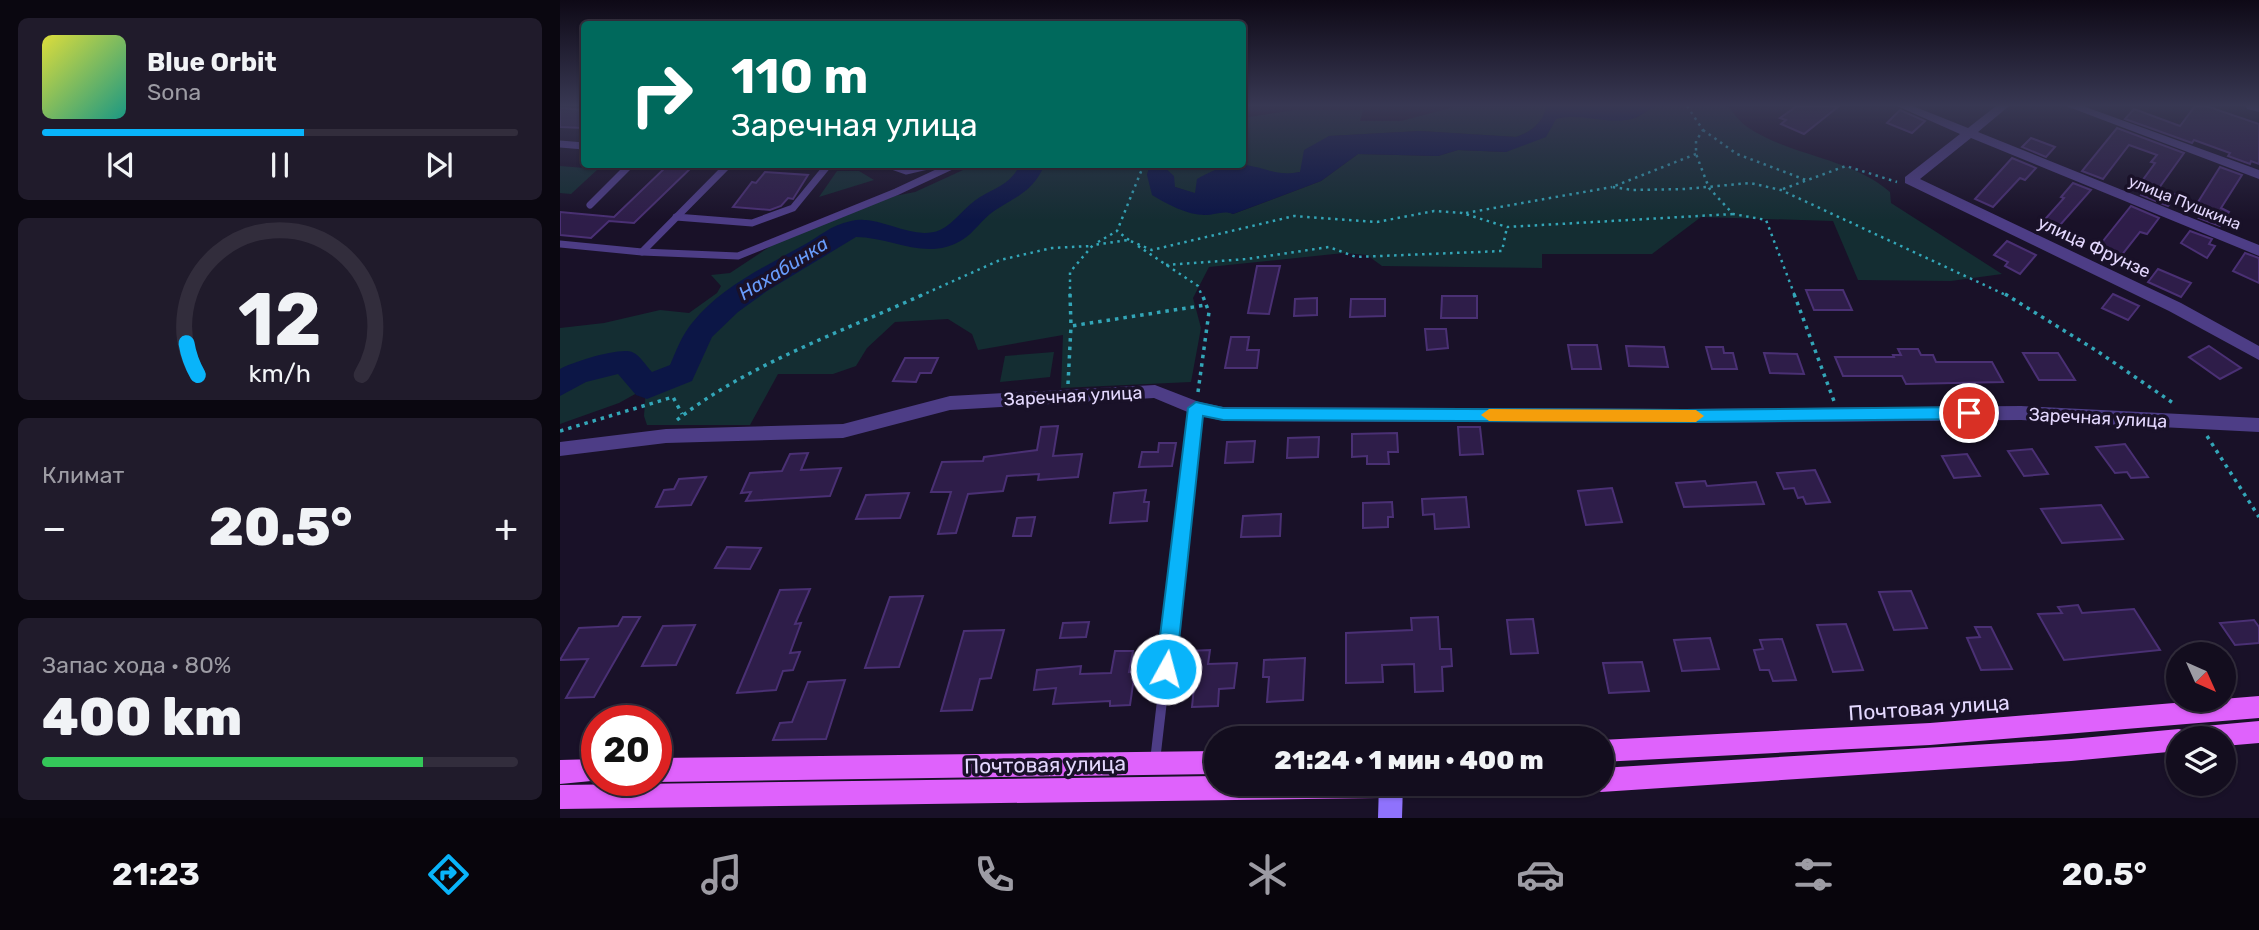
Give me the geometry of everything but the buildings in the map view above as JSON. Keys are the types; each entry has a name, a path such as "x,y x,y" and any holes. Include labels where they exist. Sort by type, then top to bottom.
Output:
{"main road":[{"name":"Почтовая улица","path":"1614,751 1740,747 1946,734 2259,707"},
{"path":"2236,734 2259,732"},
{"path":"1614,779 2071,750 2166,741"},
{"name":"Почтовая улица","path":"672,770 1204,762"},
{"path":"560,772 581,771"},
{"name":"Почтовая улица","path":"560,797 1204,788"}],"street":[{"path":"1910,180 1955,144"},
{"name":"улица Пушкина","path":"1996,144 2259,251"},
{"path":"2174,144 2259,176"},
{"name":"улица Фрунзе","path":"1910,180 2175,307 2259,354"},
{"name":"Заречная улица","path":"560,449 666,436 843,431 950,403 1155,391 1196,408 1223,414 1685,416 2021,413 2259,425"},
{"path":"1390,818 1391,796"}],"lane":[{"path":"562,144 581,146"},
{"path":"590,205 627,168"},
{"path":"642,252 725,168"},
{"path":"676,217 752,223 793,208 826,168"},
{"path":"897,168 905,171 918,168"},
{"path":"560,244 642,252 738,256 896,192 947,168"},
{"path":"1155,764 1196,408"}],"path":[{"path":"1696,144 1696,154 1709,188 1733,214"},
{"path":"1719,144 1758,163 1808,180"},
{"path":"1462,214 1612,187 1696,154"},
{"path":"1781,190 1790,189 1846,166 1899,182 1910,180"},
{"path":"1067,396 1071,326 1070,272 1093,245 1118,231 1142,168"},
{"path":"1612,187 1633,190 1709,188 1750,183 1781,190 1995,288 2096,351 2204,424 2208,440 2259,517"},
{"path":"666,436 681,414 756,371 1000,260 1052,248 1128,240 1152,250 1294,216 1377,222 1434,211 1462,214 1507,227 1733,214 1766,220 1839,413"},
{"path":"1166,265 1247,259 1329,247 1356,257 1502,251 1507,227"},
{"path":"1118,231 1198,286 1209,312 1196,408"},
{"path":"1071,326 1206,305"},
{"path":"560,430 673,397 681,414"}],"green space":[{"path":"1246,144 1322,144 1300,172 1281,176 1271,173 1196,194 1175,187 1164,168 1246,168"},
{"path":"1518,144 1781,144 1857,171 1874,180 1890,192 1891,203 2002,274 1951,281 1858,280 1833,221 1701,217 1652,254 1542,254 1542,268 1382,266 1367,255 1344,253 1209,267 1193,298 1201,328 1191,382 1061,388 1063,335 978,350 972,334 948,319 895,322 867,348 856,366 833,374 778,374 750,425 647,425 644,416 646,388 619,403 560,424 560,328 604,323 660,310 689,313 717,293 721,286 711,275 730,273 783,238 879,199 915,192 967,168 1149,168 1147,175 1204,215 1226,211 1233,214 1321,181 1358,154 1438,156 1458,150 1506,152"},
{"path":"560,166 598,169 571,194 560,193"},
{"path":"837,171 859,171 874,180 819,197"},
{"path":"1054,352 1050,377 1000,382 1005,356"}],"shaded area":[{"path":"1314,144 1527,144 1506,152 1458,150 1438,156 1358,154 1321,181 1233,214 1226,212 1198,215 1177,208 1152,195 1147,175 1149,168 1165,168 1174,176 1175,187 1195,193 1197,179 1223,168 1246,168 1246,165 1280,173 1300,172 1304,150"}],"waterway":[{"name":"Нахабинка","path":"560,384 577,373 625,361 647,387 681,373 696,340 714,317 742,294 823,246 841,232 869,228 909,239 936,241 950,236 982,207 1018,187 1031,168"}],"slow traffic":[{"path":"1489,415 1696,416"}],"route":[{"path":"1166,669 1196,408 1223,414 1685,416 1969,413"}]}
